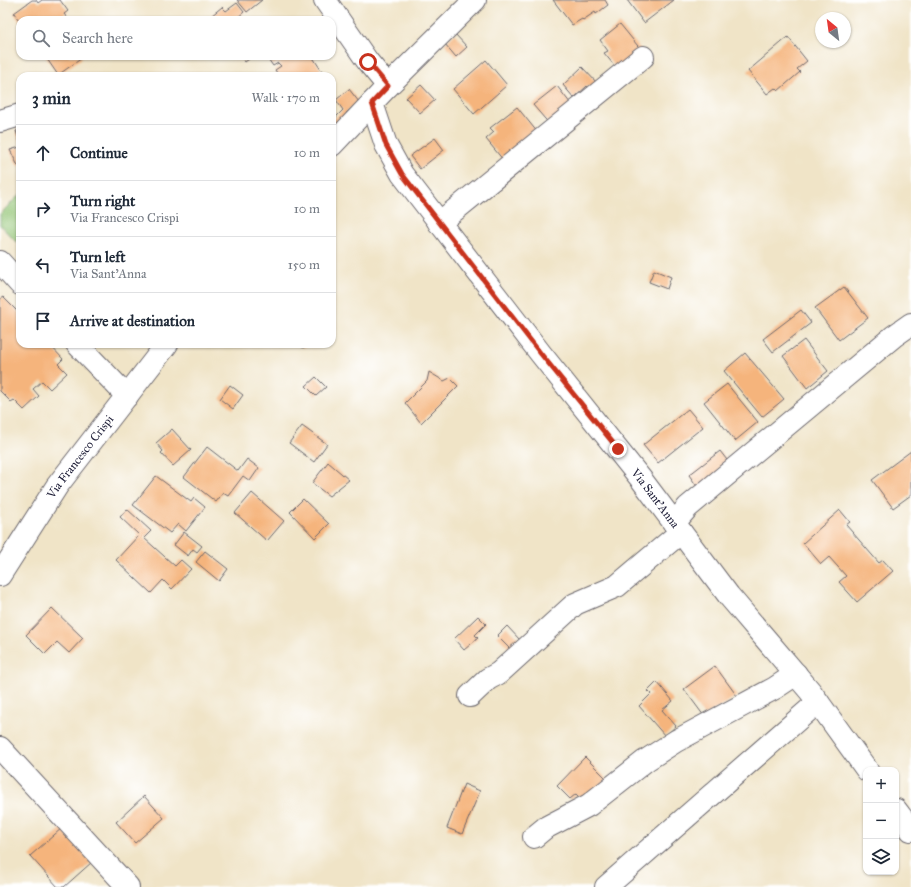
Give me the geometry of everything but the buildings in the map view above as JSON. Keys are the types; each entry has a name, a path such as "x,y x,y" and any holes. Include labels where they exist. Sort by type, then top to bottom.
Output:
{"street":[{"path":"325,0 368,62 388,86"},
{"path":"336,141 388,86 475,0"},
{"path":"439,223 643,57"},
{"name":"Via Sant'Anna","path":"372,103 386,145 402,174 536,347 641,478 729,596 818,702 865,767"},
{"path":"0,121 16,116"},
{"path":"0,262 16,280"},
{"path":"470,696 575,604 617,586 678,528 688,507 894,336 911,324"},
{"path":"81,348 127,396"},
{"name":"Via Francesco Crispi","path":"0,575 57,486 164,348"},
{"path":"534,837 545,828 589,805 645,761 676,741 775,688 796,674"},
{"path":"606,887 818,702"},
{"path":"0,748 128,887"},
{"path":"899,814 911,830"}],"green space":[{"path":"16,198 16,242 0,225 0,214"}],"route":[{"path":"368,62 388,86 372,103 386,145 402,174 541,354 618,449"}]}
